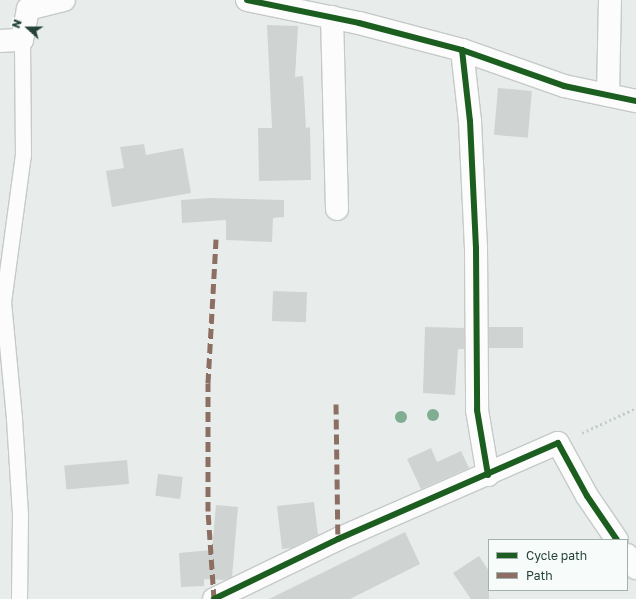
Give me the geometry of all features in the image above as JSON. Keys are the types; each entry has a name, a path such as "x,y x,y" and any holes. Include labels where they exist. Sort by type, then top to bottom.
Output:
{"street":[{"path":"0,41 22,40 28,9 43,3 64,0"},
{"path":"247,0 305,6 332,17 462,50 564,86 636,101"},
{"path":"608,95 610,0"},
{"path":"332,17 337,209"},
{"path":"462,50 470,121 476,248 477,410 488,474"},
{"path":"214,599 338,539 558,443 587,496 616,539"},
{"path":"628,556 636,568"}],"lane":[{"path":"19,599 20,507 2,302 22,155 22,40"}],"path":[{"path":"558,443 636,408"}],"building":[{"path":"267,25 298,26 295,77 303,76 306,128 310,127 311,180 259,181 258,128 272,128"},
{"path":"498,88 532,91 528,138 494,135"},
{"path":"144,144 146,155 183,148 191,193 112,207 106,171 124,168 120,147"},
{"path":"210,198 284,200 284,217 273,218 272,242 226,240 226,220 182,223 181,200"},
{"path":"273,291 307,292 306,322 272,321"},
{"path":"425,327 464,328 464,349 458,349 455,395 423,393"},
{"path":"489,327 523,327 523,348 489,348"},
{"path":"431,448 437,462 461,451 469,468 421,489 407,459"},
{"path":"127,460 129,484 66,489 64,465"},
{"path":"158,474 183,477 180,499 155,496"},
{"path":"314,502 318,535 291,548 282,549 277,506"},
{"path":"216,505 238,507 232,577 224,580 204,579 204,586 181,587 179,553 212,550"},
{"path":"405,532 420,564 350,599 269,599"},
{"path":"479,556 488,570 489,599 471,599 453,573"}],"marked path":[{"path":"214,599 208,511 208,383 216,239"},
{"path":"336,404 338,539"}],"cycle path":[{"path":"247,0 359,23 462,50 564,86 636,101"},
{"path":"462,50 470,121 476,248 477,410 488,475"},
{"path":"214,599 338,539 558,443 587,496 616,539"}]}
